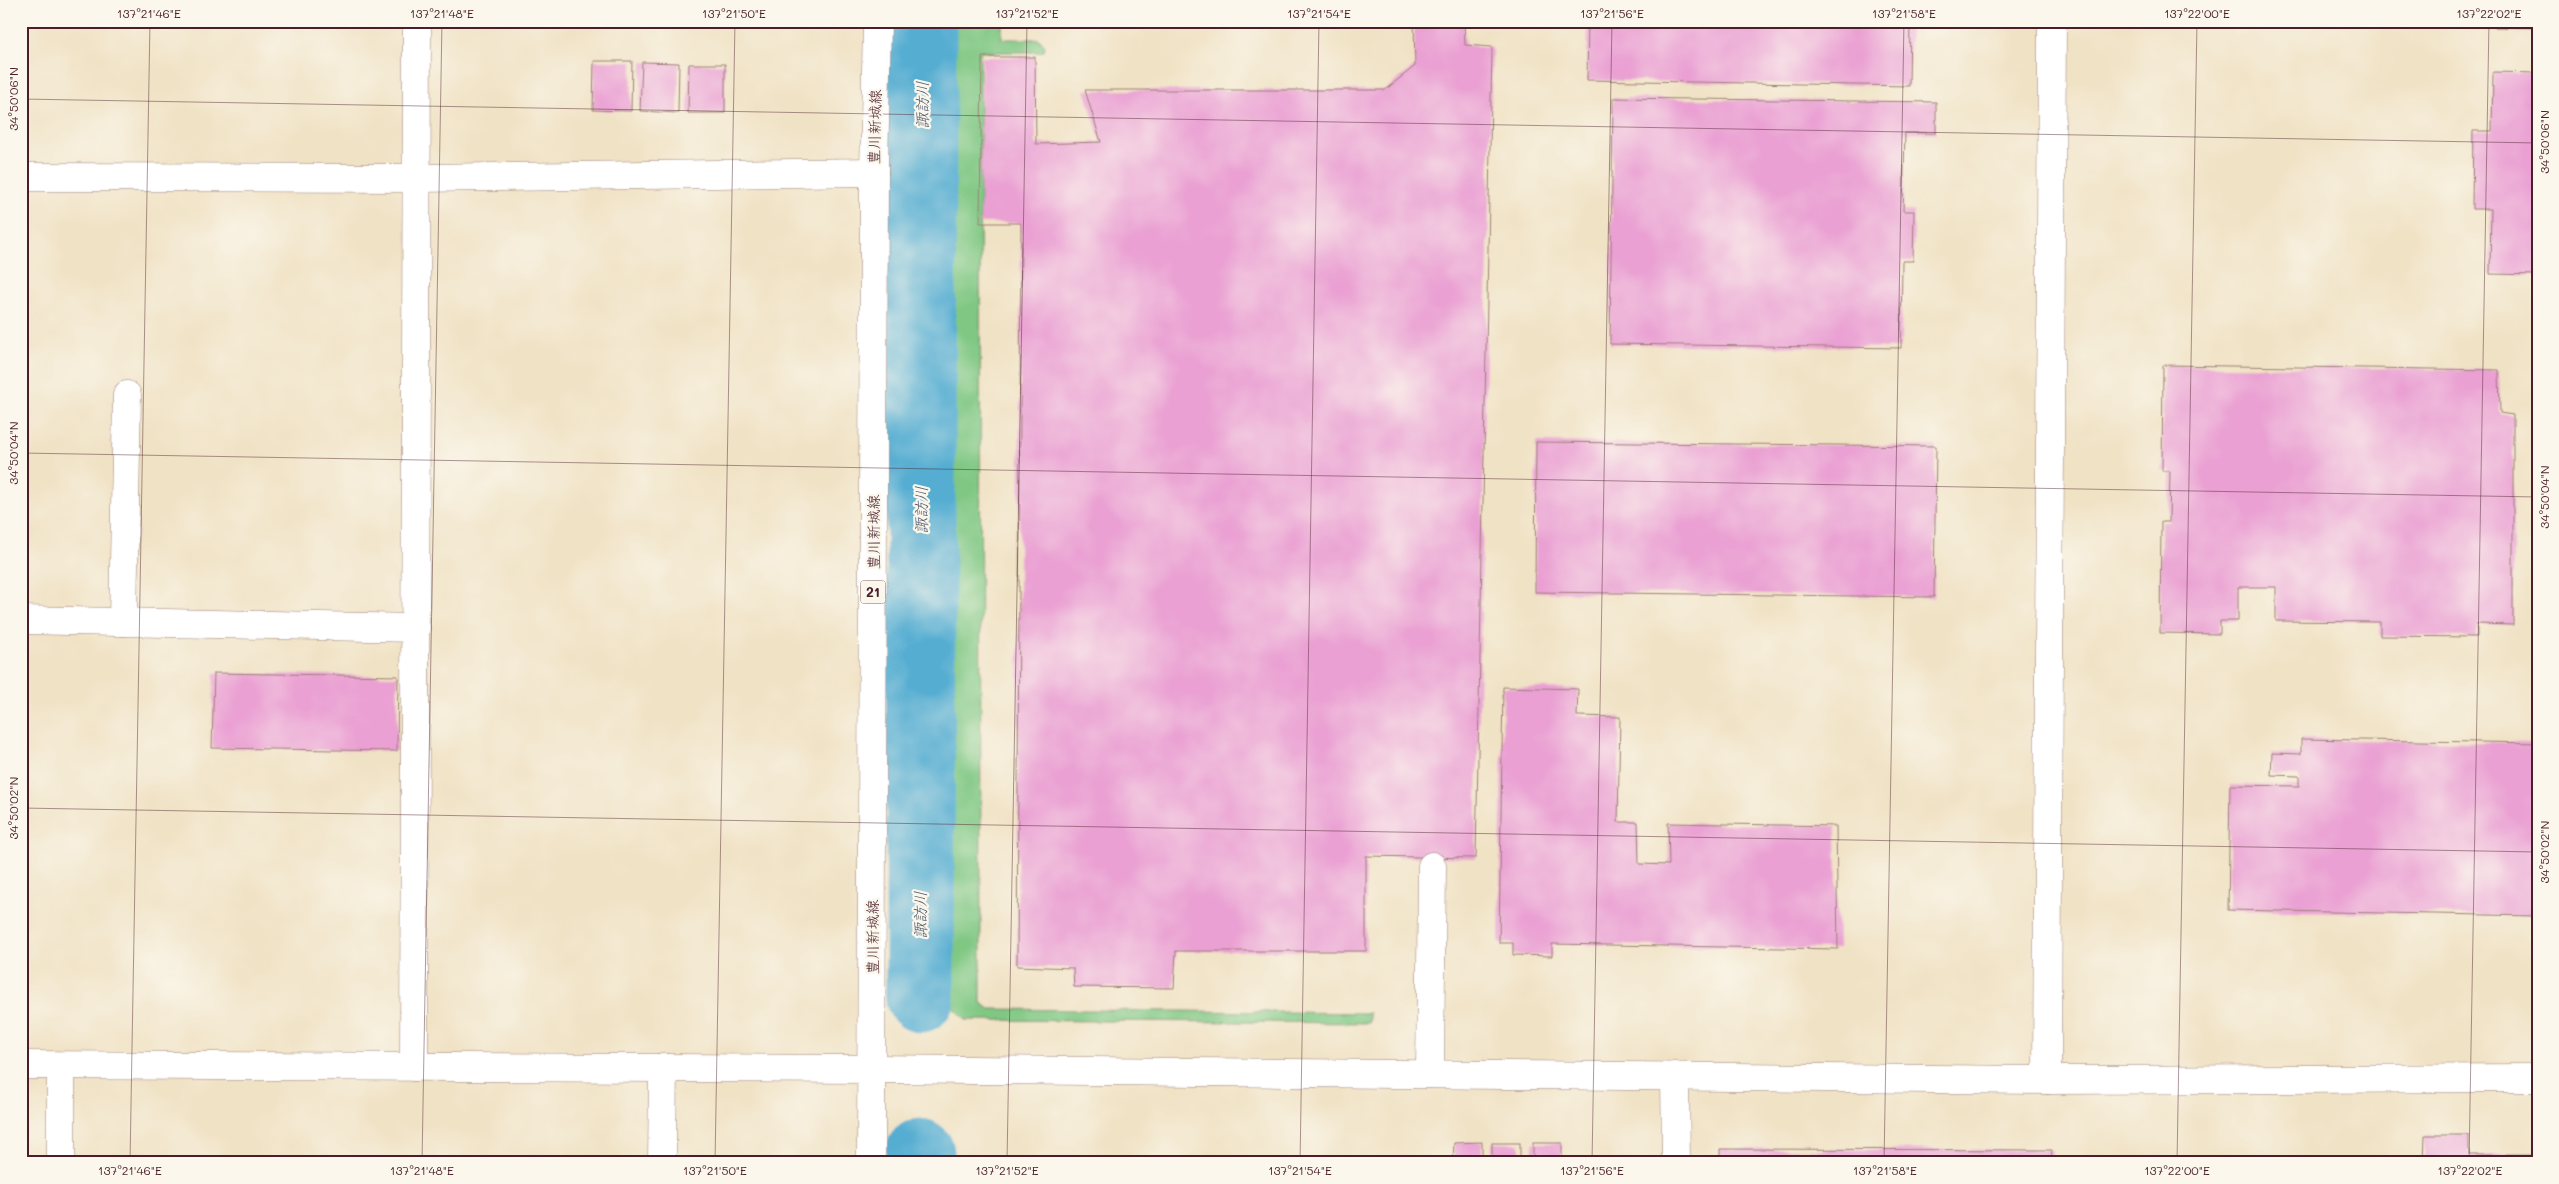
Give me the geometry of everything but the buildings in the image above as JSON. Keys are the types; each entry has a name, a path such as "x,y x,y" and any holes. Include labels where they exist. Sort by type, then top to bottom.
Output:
{"street":[{"path":"414,1067 418,21"},
{"name":"豊川新城線","path":"871,1163 874,172 877,21"},
{"path":"2048,1080 2052,21"},
{"path":"21,177 417,178 874,172"},
{"path":"123,622 127,395"},
{"path":"21,620 416,628"},
{"path":"1430,1074 1432,866"},
{"path":"21,1065 872,1069 2048,1080 2538,1078"},
{"path":"61,1066 61,1163"},
{"path":"662,1163 663,1068"},
{"path":"1675,1076 1676,1163"}],"green space":[{"path":"933,21 1002,21 1002,39 1039,39 1045,46 1044,51 1039,52 980,52 981,1003 990,1009 1369,1013 1369,1023 966,1020 933,989"}],"waterway":[{"name":"諏訪川","path":"920,998 922,21"},
{"name":"諏訪川","path":"920,1153 920,1163"}]}
